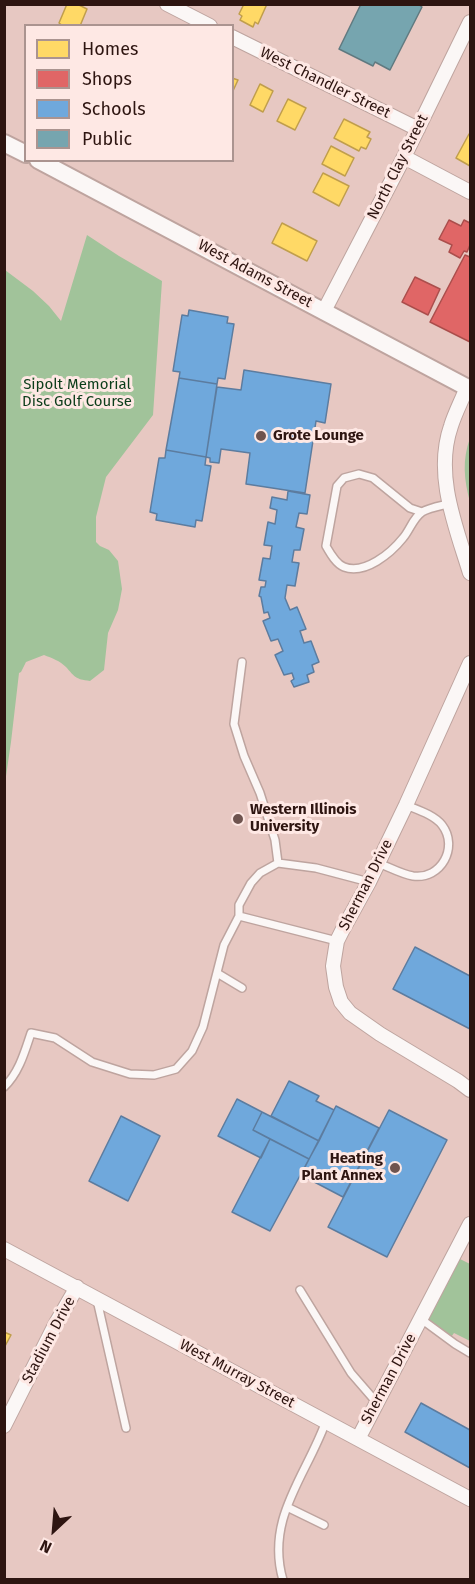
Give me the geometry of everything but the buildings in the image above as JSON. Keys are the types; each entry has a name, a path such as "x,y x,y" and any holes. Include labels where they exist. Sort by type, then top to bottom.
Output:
{"street":[{"path":"167,4 206,24"},
{"name":"North Clay Street","path":"324,311 471,22"},
{"name":"West Chandler Street","path":"234,38 417,129"},
{"path":"4,143 24,153"},
{"path":"404,156 471,192"},
{"name":"West Adams Street","path":"42,162 469,388"},
{"path":"469,388 450,427 445,464 448,504 471,573"},
{"name":"Sherman Drive","path":"471,663 406,805 338,941 333,966 341,1002 350,1013 380,1035 471,1090"},
{"name":"Sherman Drive","path":"358,1439 470,1228"},
{"name":"West Murray Street","path":"4,1249 471,1499"},
{"name":"Stadium Drive","path":"4,1426 8,1411 77,1287"}],"lane":[{"path":"422,512 410,508 373,478 359,474 344,478 337,486 326,546 331,556 343,567 360,568 375,562 392,550 422,512 448,504"},
{"path":"242,662 234,724 275,840 278,863"},
{"path":"378,862 413,876 434,872 447,856 448,836 444,827 437,819 406,805"},
{"path":"4,1087 10,1082 24,1055 31,1033 55,1038 92,1062 130,1074 154,1075 176,1069 192,1051 203,1027 224,945 239,916 239,905 251,883 260,873 278,863 316,868 369,882"},
{"path":"239,916 338,941"},
{"path":"217,973 242,988"},
{"path":"300,1290 351,1373 377,1403"},
{"path":"96,1297 126,1428"},
{"path":"421,1319 454,1344 471,1353"},
{"path":"283,1580 280,1568 279,1530 326,1421"},
{"path":"287,1507 324,1526"}],"green space":[{"name":"Sipolt Memorial Disc Golf Course","path":"87,235 162,281 153,415 106,477 96,517 96,542 109,550 118,561 122,589 118,610 108,633 104,670 90,681 76,677 61,663 44,655 26,662 19,673 5,783 5,270 33,291 61,321"},
{"path":"470,438 470,502 465,470"},
{"path":"454,1256 470,1264 470,1341 454,1333 449,1340 421,1319"}],"place":[{"name":"Grote Lounge","path":"261,436"},
{"name":"Western Illinois University","path":"238,819"},
{"name":"Heating Plant Annex","path":"395,1168"}]}
